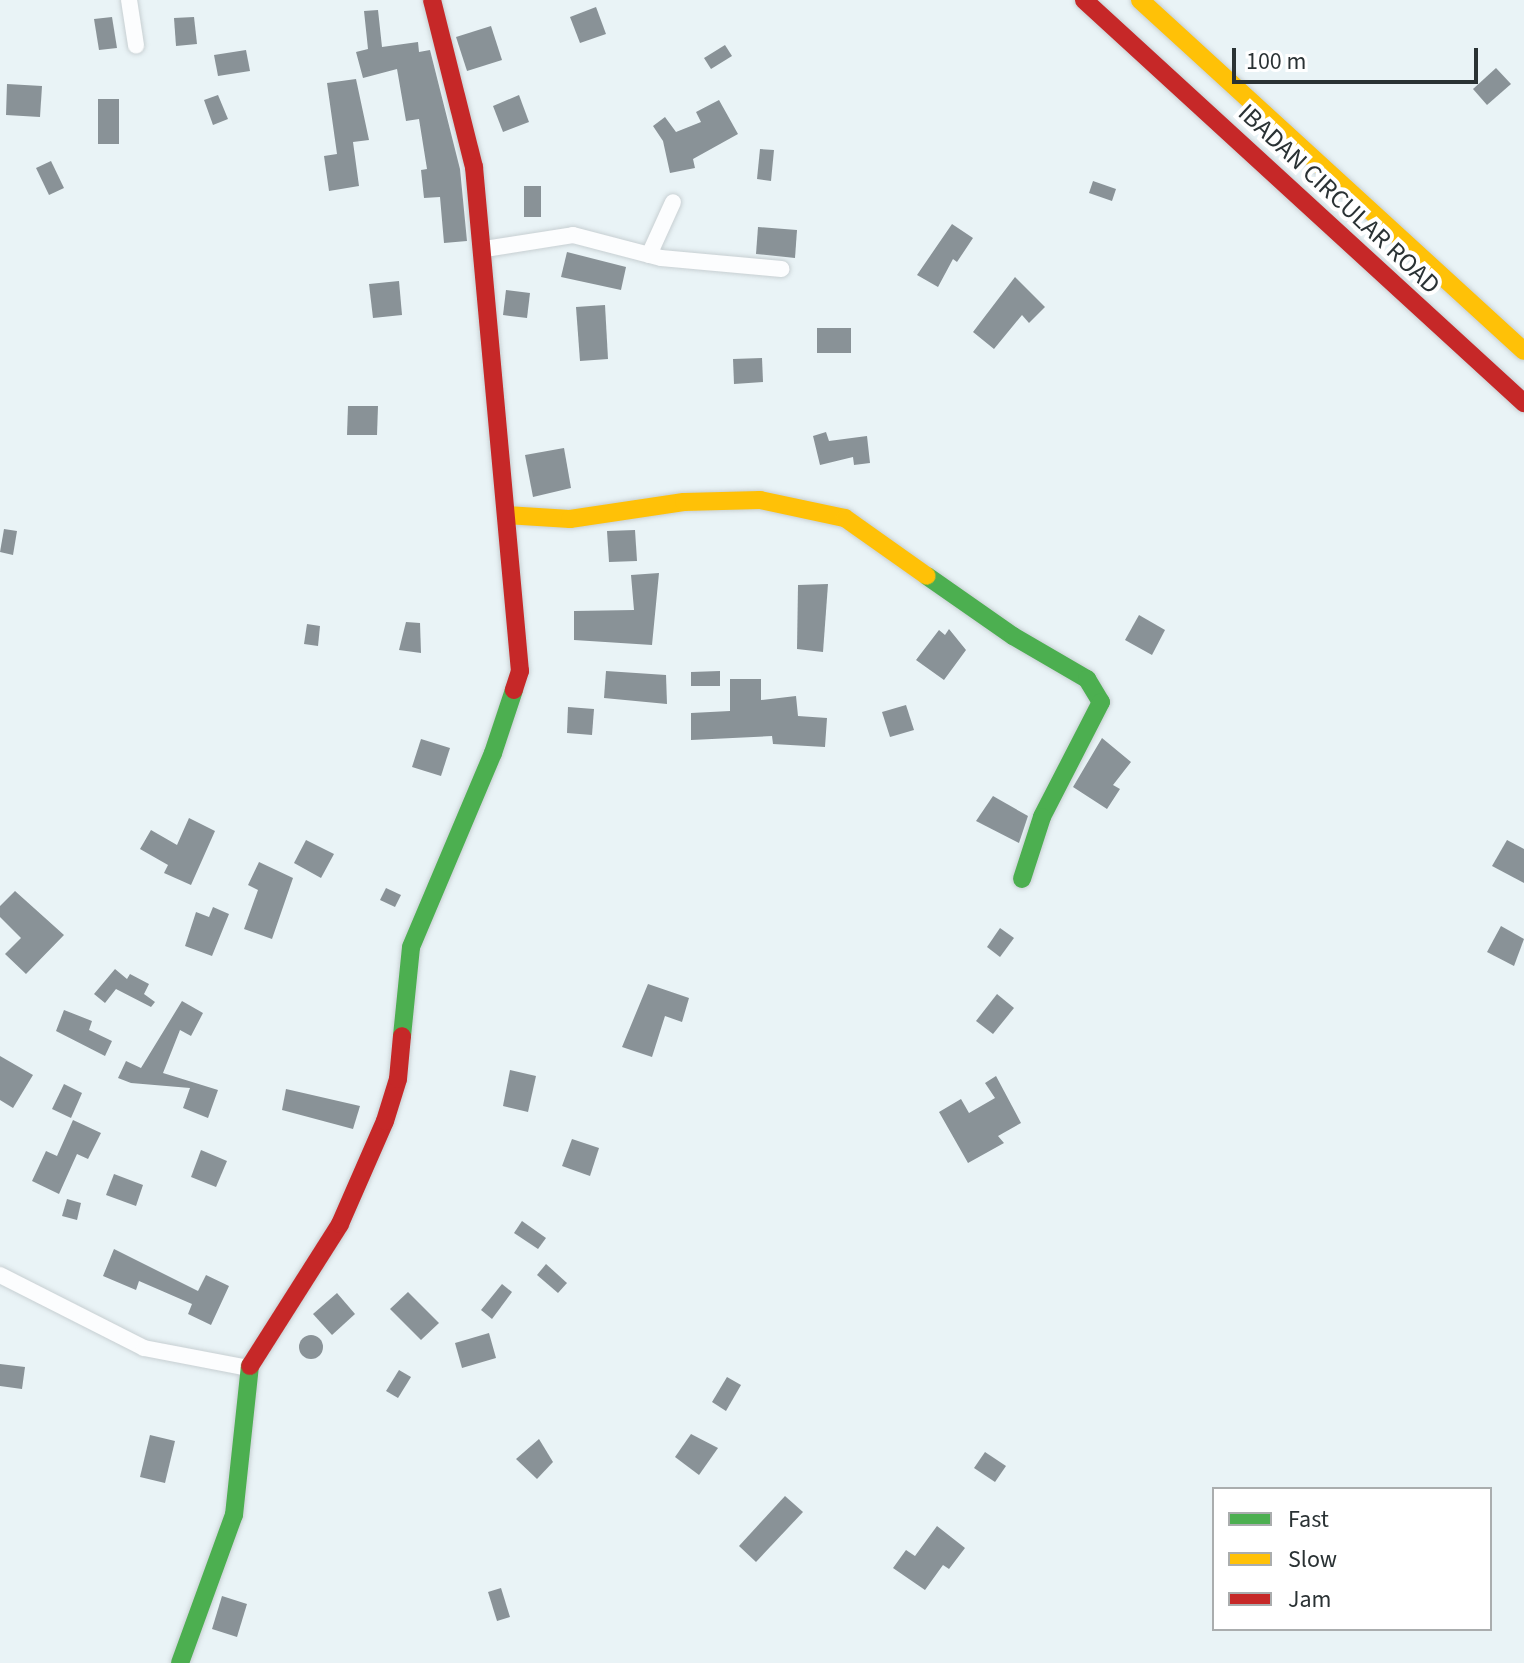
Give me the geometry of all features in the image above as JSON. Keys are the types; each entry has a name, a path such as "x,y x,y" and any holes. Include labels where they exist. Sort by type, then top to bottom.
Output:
{"main road":[{"path":"180,1663 234,1515 249,1368 340,1224 394,1093 411,947 493,753 520,671 485,249 474,167 432,0"},
{"name":"IBADAN CIRCULAR ROAD","path":"1084,0 1524,403"},
{"name":"IBADAN CIRCULAR ROAD","path":"1140,0 1524,351"},
{"path":"506,515 570,519 684,502 760,500 845,518 1013,636 1087,679 1101,702 1042,817 1022,879"}],"street":[{"path":"129,0 136,45"},
{"path":"649,255 673,202"},
{"path":"485,249 573,235 649,255 781,269"},
{"path":"0,1275 144,1348 249,1368"}],"building":[{"path":"596,7 606,34 580,43 570,17"},
{"path":"378,10 382,47 418,42 419,52 430,50 460,169 467,241 444,243 440,197 424,198 421,170 427,169 419,119 406,121 397,69 363,78 356,52 368,49 364,11"},
{"path":"112,17 117,48 99,50 94,19"},
{"path":"194,17 197,44 176,46 174,18"},
{"path":"491,26 502,60 467,71 456,37"},
{"path":"725,45 732,56 711,69 704,58"},
{"path":"246,50 250,71 218,76 214,55"},
{"path":"1496,68 1511,84 1487,105 1473,89"},
{"path":"356,79 369,140 353,142 359,186 329,191 324,156 337,154 327,83"},
{"path":"7,84 42,86 40,117 6,115"},
{"path":"218,95 228,119 213,125 204,100"},
{"path":"519,95 529,122 503,132 493,106"},
{"path":"98,99 119,99 119,144 98,144"},
{"path":"719,100 738,134 693,159 695,168 670,173 663,141 653,126 665,117 676,132 701,122 696,112"},
{"path":"760,149 774,150 771,181 757,179"},
{"path":"51,161 64,188 49,195 36,168"},
{"path":"1093,181 1116,189 1112,201 1089,193"},
{"path":"524,186 541,186 541,217 524,217"},
{"path":"952,224 973,238 957,262 953,259 938,287 917,275"},
{"path":"758,227 797,230 795,258 756,254"},
{"path":"567,252 626,267 621,290 561,277"},
{"path":"1015,277 1045,307 1029,323 1022,315 994,349 973,332"},
{"path":"399,281 402,315 373,318 369,284"},
{"path":"506,290 530,293 527,318 503,315"},
{"path":"605,305 608,359 580,361 576,307"},
{"path":"817,328 851,328 851,353 817,353"},
{"path":"762,358 763,382 734,384 733,359"},
{"path":"348,406 378,406 377,435 347,435"},
{"path":"826,432 829,441 867,436 870,463 854,465 853,457 820,465 813,436"},
{"path":"564,448 571,488 533,497 525,455"},
{"path":"4,529 17,531 13,555 0,552"},
{"path":"635,530 637,561 609,562 607,531"},
{"path":"659,573 652,645 574,640 574,611 634,610 631,575"},
{"path":"828,584 823,652 797,649 798,585"},
{"path":"1139,615 1165,630 1152,655 1125,640"},
{"path":"406,622 420,623 421,653 399,650"},
{"path":"307,624 320,626 318,646 304,644"},
{"path":"949,629 966,650 944,680 916,660 939,630 945,635"},
{"path":"606,671 666,675 667,704 604,698"},
{"path":"720,671 720,686 691,686 691,672"},
{"path":"730,679 761,679 761,700 796,696 798,716 827,718 825,747 773,744 772,736 691,740 691,713 730,711"},
{"path":"906,705 914,730 890,737 882,712"},
{"path":"568,707 594,709 592,735 567,733"},
{"path":"1102,738 1131,762 1113,785 1120,789 1107,809 1073,787"},
{"path":"421,739 450,748 441,776 412,767"},
{"path":"993,796 1028,816 1019,843 976,821"},
{"path":"189,818 215,831 191,885 164,873 168,865 140,849 151,830 177,845"},
{"path":"306,840 334,854 321,878 294,863"},
{"path":"1507,840 1524,849 1524,883 1492,866"},
{"path":"259,862 293,878 272,939 244,929 258,890 248,885"},
{"path":"386,888 401,895 395,907 380,900"},
{"path":"15,891 64,935 26,974 5,954 21,938 0,917 0,906"},
{"path":"213,907 229,914 212,956 185,946 196,912 209,917"},
{"path":"1501,926 1524,939 1514,966 1487,952"},
{"path":"1000,928 1014,938 1000,957 987,947"},
{"path":"115,969 127,979 130,974 149,984 144,994 155,1002 151,1007 116,989 105,1003 94,994"},
{"path":"648,984 689,998 682,1022 665,1016 652,1057 622,1047"},
{"path":"997,994 1014,1008 993,1034 976,1021"},
{"path":"182,1001 203,1013 191,1036 180,1030 163,1073 218,1090 208,1118 183,1108 190,1088 131,1083 118,1078 126,1061 141,1068"},
{"path":"64,1010 92,1021 89,1030 112,1041 105,1056 56,1031"},
{"path":"0,1056 33,1075 13,1108 0,1100"},
{"path":"510,1070 536,1076 528,1112 503,1106"},
{"path":"996,1076 1021,1123 998,1136 1004,1143 968,1163 939,1112 961,1099 969,1113 995,1098 985,1083"},
{"path":"64,1084 82,1093 71,1118 52,1109"},
{"path":"286,1089 360,1106 353,1129 282,1110"},
{"path":"73,1120 101,1133 88,1159 77,1154 59,1194 32,1181 46,1151 57,1156"},
{"path":"572,1139 599,1148 590,1176 562,1166"},
{"path":"201,1150 227,1161 216,1187 191,1177"},
{"path":"114,1174 143,1185 136,1206 106,1195"},
{"path":"67,1199 81,1203 77,1220 62,1216"},
{"path":"522,1221 546,1238 538,1249 514,1233"},
{"path":"114,1249 198,1291 206,1275 229,1286 211,1325 188,1314 192,1304 139,1281 136,1290 103,1276"},
{"path":"546,1264 567,1283 558,1293 537,1275"},
{"path":"502,1284 512,1292 492,1319 481,1310"},
{"path":"408,1292 439,1323 421,1340 390,1309"},
{"path":"337,1293 355,1314 332,1335 313,1314"},
{"path":"489,1333 496,1358 462,1368 455,1343"},
{"path":"311,1335 322,1342 323,1347 316,1358 311,1359 300,1352 299,1347 306,1336"},
{"path":"0,1364 25,1367 22,1389 0,1386"},
{"path":"399,1370 411,1377 398,1398 386,1391"},
{"path":"727,1377 741,1385 726,1411 712,1402"},
{"path":"691,1434 718,1448 699,1475 675,1457"},
{"path":"150,1435 175,1441 165,1483 140,1477"},
{"path":"539,1439 553,1462 537,1479 516,1459"},
{"path":"985,1452 1006,1466 995,1482 974,1468"},
{"path":"785,1496 803,1512 756,1562 739,1546"},
{"path":"937,1526 965,1548 949,1569 943,1565 925,1590 893,1568 906,1550 915,1556"},
{"path":"501,1588 510,1617 497,1621 488,1592"},
{"path":"222,1596 247,1604 237,1637 212,1629"}],"traffic: fast":[{"path":"927,576 1013,636 1087,679 1101,702 1042,817 1022,879"},
{"path":"402,1036 411,947 493,753 514,690"},
{"path":"180,1663 234,1515 250,1366"}],"traffic: slow":[{"path":"1140,0 1524,351"},
{"path":"506,515 570,519 684,502 760,500 845,518 927,576"}],"traffic: jam":[{"path":"432,0 474,167 520,671 514,690"},
{"path":"1084,0 1524,403"},
{"path":"250,1366 340,1224 385,1121 398,1079 402,1036"}]}
